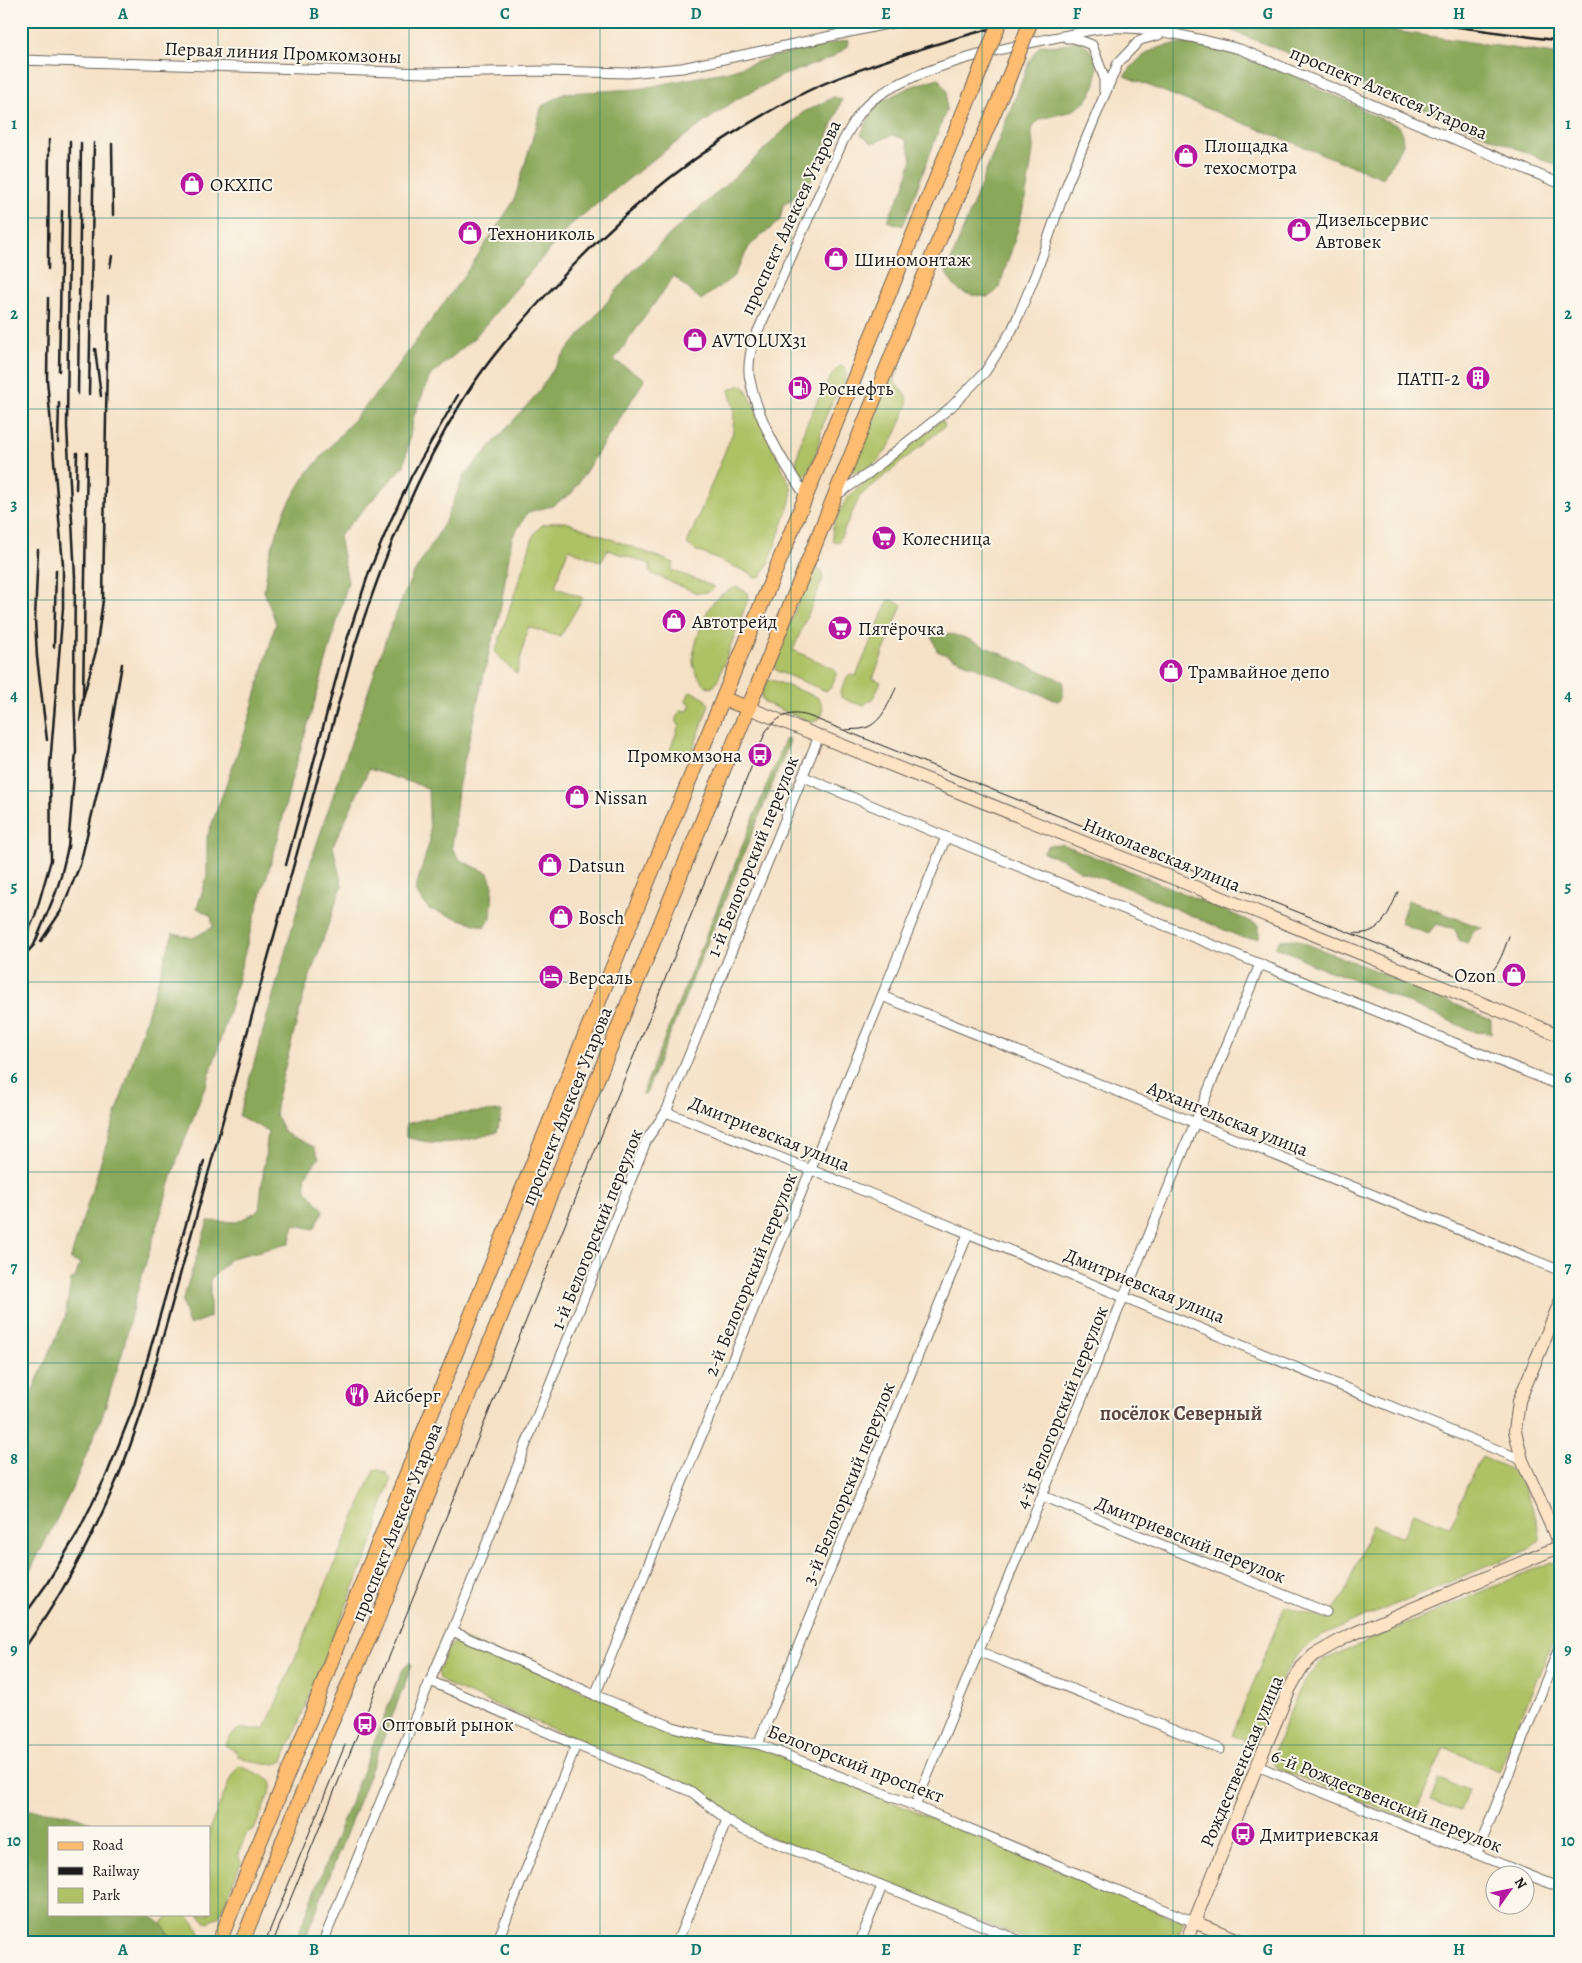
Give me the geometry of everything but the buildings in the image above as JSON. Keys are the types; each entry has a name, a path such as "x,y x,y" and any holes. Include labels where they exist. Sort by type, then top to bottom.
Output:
{"main road":[{"name":"проспект Алексея Угарова","path":"219,1942 310,1719 339,1640 1000,21"},
{"name":"проспект Алексея Угарова","path":"242,1942 329,1728 375,1625 930,261 1007,82 1031,21"},
{"path":"723,698 749,708"},
{"name":"Николаевская улица","path":"749,708 1377,960 1561,1036"},
{"path":"1561,1300 1519,1401 1515,1431 1522,1460 1561,1546"},
{"name":"Рождественская улица","path":"1186,1942 1257,1766 1290,1688 1302,1667 1314,1655 1348,1636 1561,1546"},
{"path":"310,1719 329,1728"},
{"name":"Белогорский проспект","path":"1194,1922 1244,1942"}],"street":[{"name":"Первая линия Промкомзоны","path":"21,60 427,73 544,71 628,73 682,68 897,22"},
{"name":"проспект Алексея Угарова","path":"806,496 787,467 759,410 750,379 749,360 753,342 780,277 843,141 858,116 875,97 894,86 922,74 999,49 1093,29 1128,28 1199,38 1240,50 1561,184"},
{"name":"проспект Алексея Угарова","path":"834,496 869,473 951,407 985,372 1012,330 1020,312 1036,273 1068,182 1118,63 1140,40 1152,36 1172,34"},
{"name":"проспект Алексея Угарова","path":"1056,38 1074,38 1092,45 1104,77 1104,96"},
{"name":"1-й Белогорский переулок","path":"323,1942 452,1631 648,1139 666,1112 819,736"},
{"path":"802,776 946,837 1561,1086"},
{"name":"2-й Белогорский переулок","path":"595,1695 946,837"},
{"name":"4-й Белогорский переулок","path":"915,1806 1260,964"},
{"name":"Архангельская улица","path":"882,996 1195,1121 1561,1271"},
{"name":"Дмитриевская улица","path":"666,1112 1522,1460"},
{"name":"3-й Белогорский переулок","path":"758,1744 968,1234"},
{"name":"Дмитриевский переулок","path":"1043,1496 1326,1612"},
{"name":"Белогорский проспект","path":"452,1631 595,1695 673,1727 715,1738 758,1744 915,1806 1194,1922"},
{"path":"1477,1853 1561,1643"},
{"path":"978,1651 1220,1749"},
{"path":"430,1681 576,1745 692,1792 727,1820 744,1830 1022,1942"},
{"path":"497,1942 576,1745"},
{"name":"6-й Рождественский переулок","path":"1257,1766 1561,1888"},
{"path":"677,1942 727,1820"},
{"path":"860,1942 882,1886"}],"green space":[{"path":"1208,21 1324,21 1561,55 1561,167 1327,69"},
{"path":"1078,39 1088,47 1096,60 1096,78 1091,93 1084,103 1064,113 1045,118 1037,122 1033,128 1033,150 1026,196 1015,240 1000,285 988,297 967,294 954,286 946,273 1030,60 1040,45 1060,45"},
{"path":"848,40 847,47 831,58 782,76 737,99 663,152 570,225 474,338 430,376 414,416 404,466 339,536 348,582 291,781 278,839 231,1005 210,1074 178,1157 134,1302 122,1354 102,1417 72,1489 30,1571 21,1582 21,1416 65,1318 71,1280 75,1278 80,1263 70,1260 173,933 193,938 213,927 211,916 197,908 207,877 207,837 245,732 276,623 264,591 269,556 285,510 305,476 386,382 466,273 514,201 542,106 565,93 638,89 729,71 775,56"},
{"path":"1205,43 1225,45 1255,62 1294,74 1322,91 1346,100 1372,115 1397,125 1402,132 1403,145 1383,178 1124,76 1142,57 1151,51 1168,45"},
{"path":"938,78 947,91 946,111 903,226 887,221 904,187 912,159 906,140 893,135 872,143 861,134 876,104 910,87"},
{"path":"834,97 842,100 808,188 783,205 780,220 749,247 733,277 701,300 674,276 614,360 645,379 572,493 552,506 528,512 512,538 499,617 458,788 452,848 460,860 488,873 493,886 491,918 484,927 429,909 415,891 430,840 428,788 369,769 333,846 342,886 305,990 278,1094 275,1114 285,1133 314,1147 319,1158 305,1176 306,1190 324,1210 314,1229 294,1225 289,1244 231,1258 210,1280 210,1317 189,1325 182,1302 208,1221 237,1222 259,1210 268,1131 239,1116 311,861 387,636 411,578 444,524 464,476 537,394 560,359 632,272 668,236 749,164 802,113"},
{"path":"897,360 901,362 895,382 906,396 907,407 895,435 878,460 862,472 851,471"},
{"path":"841,366 846,369 845,380 826,416 812,464 806,474 798,476 795,472 795,467 803,433 825,386 836,369"},
{"path":"741,385 746,389 792,489 790,502 769,563 761,576 754,578 752,574 695,550 687,544 733,432 734,409 729,390"},
{"path":"940,421 943,421 945,426 860,496 838,543 834,542 834,525 838,513 848,497"},
{"path":"566,522 674,563 671,570 715,587 709,592 697,593 650,573 650,564 608,550 601,562 568,549 555,587 583,598 560,637 528,627 517,674 495,653 534,534 542,525"},
{"path":"817,569 821,571 823,579 793,650 835,669 836,675 831,688 826,691 777,671 774,667 774,662 810,573"},
{"path":"738,587 747,593 748,599 717,682 713,687 709,688 703,683 695,670 693,656 696,641 702,624 714,601 724,593"},
{"path":"891,600 902,605 873,678 881,682 873,698 864,705 841,697 840,693 848,676 850,674 856,676 888,601"},
{"path":"940,632 963,637 1063,681 1063,698 1057,701 937,651 932,636"},
{"path":"768,680 817,697 823,708 819,719 811,722 765,703 761,697"},
{"path":"692,692 704,698 709,705 693,750 683,757 673,754 670,750 679,725 676,721 681,710 688,711 691,704 686,701 689,693"},
{"path":"788,737 790,741 645,1095 642,1094 785,740"},
{"path":"1062,844 1259,925 1259,938 1243,938 1121,885 1080,871 1064,860 1043,852 1049,845"},
{"path":"1408,900 1482,928 1473,931 1467,943 1459,940 1455,929 1436,924 1428,934 1400,923"},
{"path":"1294,939 1374,970 1491,1020 1491,1033 1475,1032 1353,979 1313,965 1296,955 1275,947 1281,940"},
{"path":"502,1111 497,1132 486,1135 452,1142 429,1142 406,1137 406,1124 454,1114"},
{"path":"1482,1457 1514,1473 1535,1515 1540,1540 1529,1549 1322,1635 1299,1653 1287,1670 1276,1691 1254,1745 1232,1735 1285,1606 1327,1620 1344,1595 1372,1525 1403,1537 1414,1512 1450,1527 1471,1476"},
{"path":"375,1469 386,1473 391,1480 379,1515 377,1531 283,1761 266,1764 238,1756 237,1752 225,1745 230,1737 239,1729 265,1729"},
{"path":"1551,1562 1561,1565 1561,1621 1499,1771 1444,1747 1412,1821 1281,1770 1273,1764 1273,1756 1293,1704 1306,1680 1324,1660"},
{"path":"457,1640 465,1640 681,1733 760,1748 1184,1922 1176,1942 1033,1942 740,1825 704,1797 681,1783 446,1684 440,1679 438,1671 449,1647"},
{"path":"410,1662 412,1665 304,1942 295,1942 403,1669"},
{"path":"239,1766 268,1778 272,1783 255,1828 247,1833 238,1854 241,1863 219,1917 209,1922 201,1916 210,1916 210,1828 232,1775"},
{"path":"1439,1779 1468,1790 1460,1811 1431,1800"},
{"path":"21,1810 72,1815 97,1826 48,1826 48,1916 151,1916 166,1930 171,1942 21,1942"},
{"path":"168,1916 187,1916 194,1922 202,1942 171,1942 170,1935 161,1924"}],"tram line":[{"path":"845,730 865,728 876,722 896,688"},
{"path":"273,1942 766,731 776,721 792,714 811,717 1465,979 1475,979 1490,973 1503,953 1509,936"},
{"path":"1354,933 1371,931 1383,922 1398,892"},
{"path":"265,1942 345,1745"}],"railway":[{"path":"21,1653 49,1612 86,1545 108,1500 132,1441 144,1405 353,651 388,553 415,490 446,428 464,398 482,371 513,332 602,236 632,209 696,158 764,114 820,85 934,45 1022,21"},
{"path":"1414,21 1561,41"},
{"path":"48,269 49,140"},
{"path":"21,959 34,945 61,876 68,847 76,751 74,689 75,577 67,427 70,141"},
{"path":"78,394 81,143"},
{"path":"89,394 94,143"},
{"path":"112,144 113,215"},
{"path":"59,371 62,211"},
{"path":"110,267 112,256"},
{"path":"83,698 96,651 103,600 108,296"},
{"path":"21,947 35,916 51,860 50,765 63,608 63,565 47,379 48,298"},
{"path":"95,349 101,396"},
{"path":"286,865 344,649 369,572 412,475 458,395"},
{"path":"58,442 59,403"},
{"path":"76,489 77,453"},
{"path":"80,721 83,698 87,453"},
{"path":"38,550 35,619 37,657 47,740"},
{"path":"54,647 56,570"},
{"path":"41,941 61,911 80,865 107,751 122,664"},
{"path":"21,1620 46,1585 77,1534 107,1474 134,1406 204,1161"}],"place":[{"name":"Площадка техосмотра","path":"1186,156"},
{"name":"ОКХПС","path":"192,184"},
{"name":"Дизельсервис Автовек","path":"1299,230"},
{"name":"Технониколь","path":"470,233"},
{"name":"Шиномонтаж","path":"836,259"},
{"name":"AVTOLUX31","path":"695,340"},
{"name":"ПАТП-2","path":"1478,378"},
{"name":"Роснефть","path":"800,388"},
{"name":"Колесница","path":"884,538"},
{"name":"Автотрейд","path":"674,621"},
{"name":"Пятёрочка","path":"840,628"},
{"name":"Трамвайное депо","path":"1171,671"},
{"name":"Промкомзона","path":"760,755"},
{"name":"Nissan","path":"577,797"},
{"name":"Datsun","path":"550,865"},
{"name":"Bosch","path":"561,917"},
{"name":"Ozon","path":"1514,975"},
{"name":"Версаль","path":"551,977"},
{"name":"Айсберг","path":"357,1395"},
{"name":"Оптовый рынок","path":"365,1724"},
{"name":"Дмитриевская","path":"1243,1834"}],"district":[{"name":"посёлок Северный","path":"1181,1413"}]}
